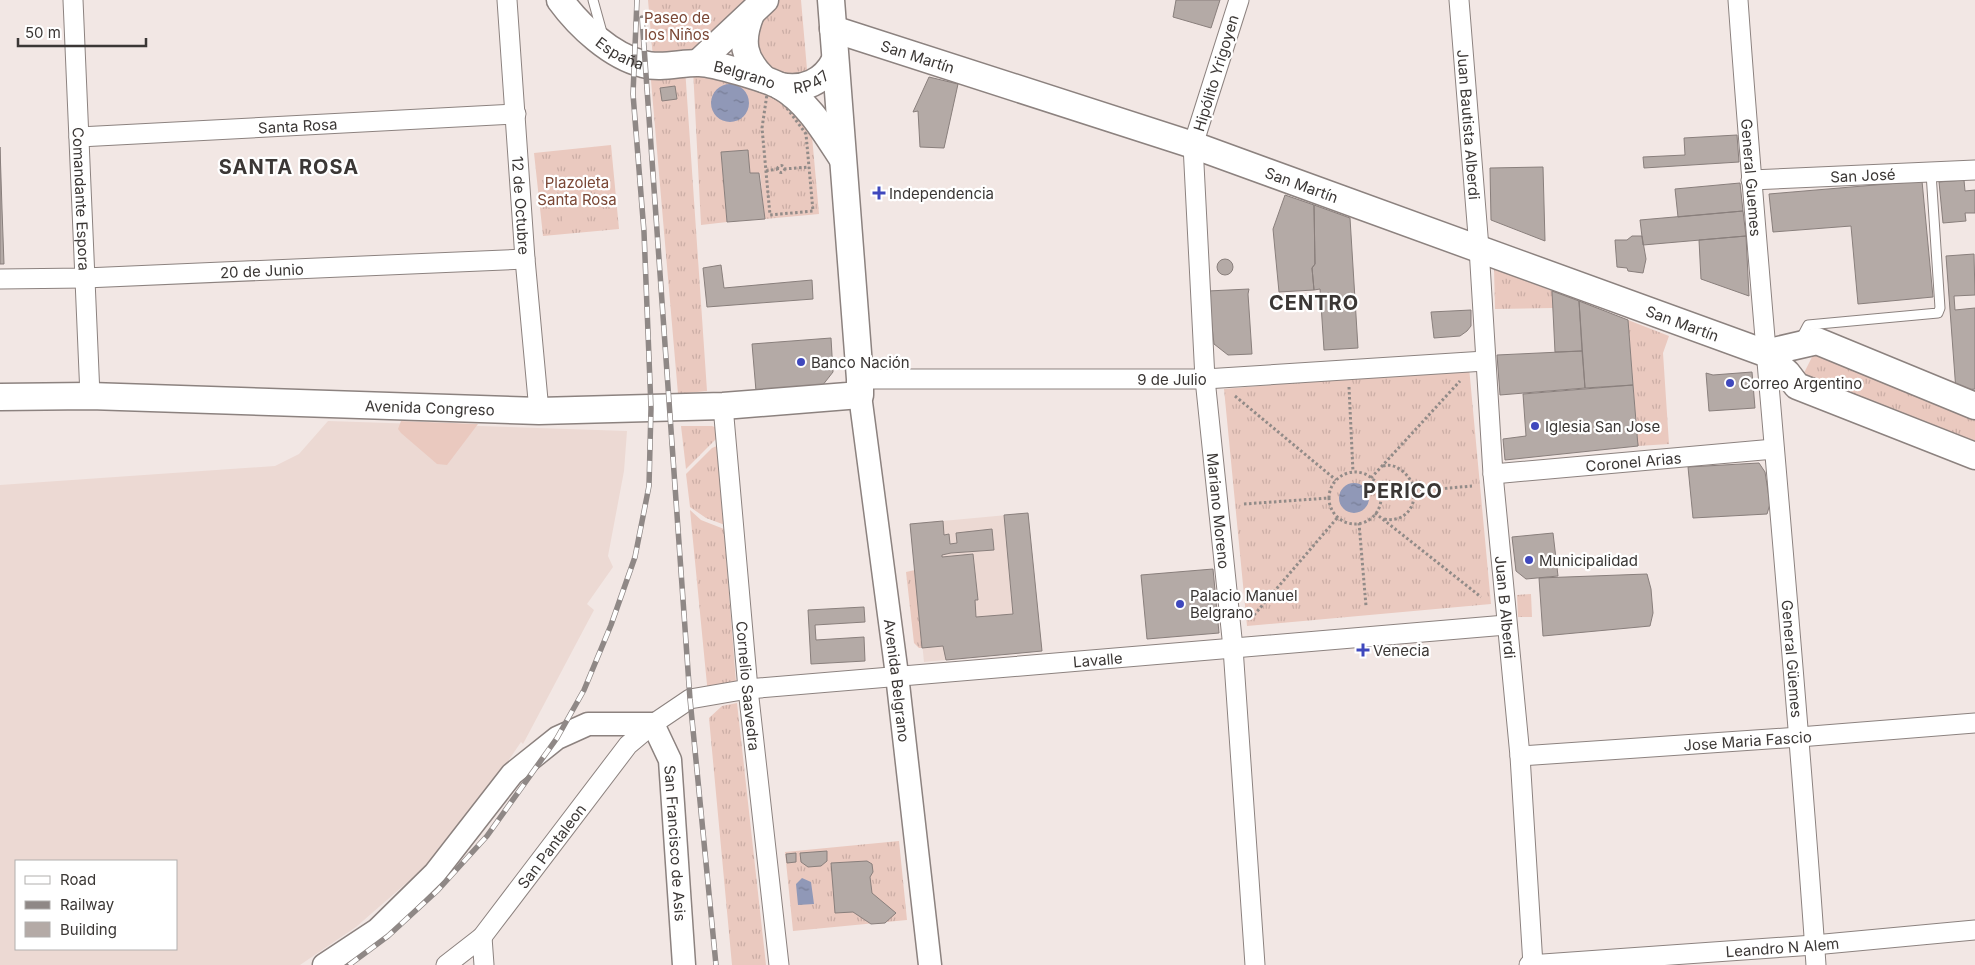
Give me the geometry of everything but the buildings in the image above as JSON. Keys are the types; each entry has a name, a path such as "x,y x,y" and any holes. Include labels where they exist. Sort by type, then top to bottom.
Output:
{"main road":[{"name":"España","path":"560,0 583,26 606,45 630,60 646,65 699,62"},
{"name":"Belgrano","path":"699,62 758,7"},
{"path":"758,7 745,34 747,56 754,68 772,82"},
{"name":"San Martín","path":"829,10 1193,145 1766,353 1787,373 1797,386 1975,456"},
{"name":"Belgrano","path":"829,10 835,60 860,387"},
{"name":"RP47","path":"772,82 795,88 818,81 831,69 835,60"},
{"name":"Belgrano","path":"699,62 772,82 804,106 819,124 843,161"},
{"path":"1766,353 1817,341 1975,406"},
{"name":"Avenida Congreso","path":"0,397 90,396 539,411 724,406 860,387"}],"street":[{"name":"Comandante Espora","path":"73,0 90,396"},
{"name":"12 de Octubre","path":"507,0 525,259 539,411"},
{"name":"Hipólito Yrigoyen","path":"1193,145 1239,0"},
{"name":"Juan Bautista Alberdi","path":"1459,0 1479,248"},
{"name":"General Guemes","path":"1738,0 1766,353"},
{"name":"Santa Rosa","path":"78,137 516,114"},
{"name":"Mariano Moreno","path":"1193,145 1205,379 1233,648 1255,965"},
{"name":"San José","path":"1751,180 1975,170"},
{"name":"Juan B Alberdi","path":"1479,248 1493,474 1520,756 1533,965"},
{"name":"20 de Junio","path":"0,279 85,278 525,259"},
{"path":"1787,373 1793,367 1798,355 1797,347"},
{"name":"General Güemes","path":"1766,353 1799,738 1816,965"},
{"name":"9 de Julio","path":"860,387 1205,379 1485,361"},
{"name":"Avenida Belgrano","path":"860,387 897,675 930,965"},
{"name":"Cornelio Saavedra","path":"724,406 748,689 779,965"},
{"name":"Coronel Arias","path":"1493,474 1774,449"},
{"name":"Lavalle","path":"690,699 748,689 897,675 1506,625"},
{"name":"San Pantaleon","path":"446,965 482,936 628,745 653,724 690,699"},
{"name":"Jose Maria Fascio","path":"1520,756 1799,738 1975,723"},
{"path":"324,965 377,930 435,873 512,774 557,738 588,724 653,724"},
{"name":"San Francisco de Asis","path":"653,724 670,760 684,965"},
{"name":"Leandro N Alem","path":"1529,965 1814,945 1975,930"},
{"path":"482,936 484,965"}],"lane":[{"path":"593,0 606,45"},
{"path":"1797,347 1808,325 1938,312 1940,308 1931,173"}],"path":[{"path":"774,92 806,134 809,167 813,211 770,215 762,128 767,94 774,92"},
{"path":"766,171 777,169 781,166 784,169 809,167"},
{"path":"1371,478 1462,378"},
{"path":"1348,386 1352,472"},
{"path":"1235,396 1336,480"},
{"path":"1380,468 1388,465 1403,471 1410,477 1415,491 1413,503 1402,516 1393,520 1381,518"},
{"path":"1352,472 1361,472 1371,478 1380,490 1379,507 1367,520 1359,523 1350,523 1338,517 1331,508 1329,498 1336,480 1352,472"},
{"path":"1415,491 1472,486"},
{"path":"1244,504 1329,498"},
{"path":"1375,513 1481,597"},
{"path":"1254,615 1338,517"},
{"path":"1359,523 1366,606"}],"shaded area":[{"path":"328,421 627,431 624,471 608,556 613,567 587,604 594,610 523,744 521,742 486,794 450,840 418,873 356,927 300,965 0,965 0,485 275,466 299,454"},
{"path":"1028,513 1042,651 924,662 910,524"}],"green space":[{"name":"Paseo de los Niños","path":"648,0 749,0 707,47 653,58"},
{"path":"771,0 801,0 808,81 765,75 752,20"},
{"path":"685,68 707,391 678,394 650,69"},
{"path":"693,69 762,83 811,125 819,214 765,219 760,173 750,173 748,150 721,152 727,222 701,225"},
{"name":"Plazoleta Santa Rosa","path":"611,145 619,229 543,236 534,153"},
{"path":"578,176 584,222 563,225 557,179"},
{"path":"1494,268 1552,291 1553,308 1495,309"},
{"path":"1628,320 1669,336 1663,353 1669,444 1638,446"},
{"path":"1816,349 1975,412 1975,449 1801,379"},
{"path":"1469,367 1491,604 1247,626 1224,389"},
{"path":"401,421 478,424 447,465 437,464 401,433 398,429"},
{"path":"681,426 712,426 717,428 718,437 686,469"},
{"path":"719,445 725,525 706,518 690,507 686,474 712,448"},
{"path":"690,510 701,520 724,529 736,682 708,695"},
{"path":"915,570 922,648 919,648 914,643 906,572"},
{"path":"1531,594 1532,617 1518,617 1517,595"},
{"path":"737,703 766,965 732,965 709,718 722,706"},
{"path":"899,841 907,920 793,931 785,852"}],"water":[{"path":"730,84 744,89 749,103 744,117 730,122 716,117 711,103 716,89"},
{"path":"1354,483 1365,487 1369,498 1365,509 1354,513 1343,509 1339,498 1343,487"},
{"path":"802,878 811,882 814,904 798,905 796,884"}],"railway":[{"path":"349,965 388,936 438,890 487,836 557,738 584,690 611,625 635,557 649,486 651,408 644,232 633,94 637,0"},
{"path":"642,18 690,699 716,965"}],"place":[{"name":"Independencia","path":"879,193"},
{"name":"Banco Nación","path":"801,362"},
{"name":"Correo Argentino","path":"1730,383"},
{"name":"Iglesia San Jose","path":"1535,426"},
{"name":"Municipalidad","path":"1529,560"},
{"name":"Palacio Manuel Belgrano","path":"1180,604"},
{"name":"Venecia","path":"1363,650"}],"district":[{"name":"SANTA ROSA","path":"289,167"},
{"name":"CENTRO","path":"1314,303"},
{"name":"PERICO","path":"1403,491"}]}
